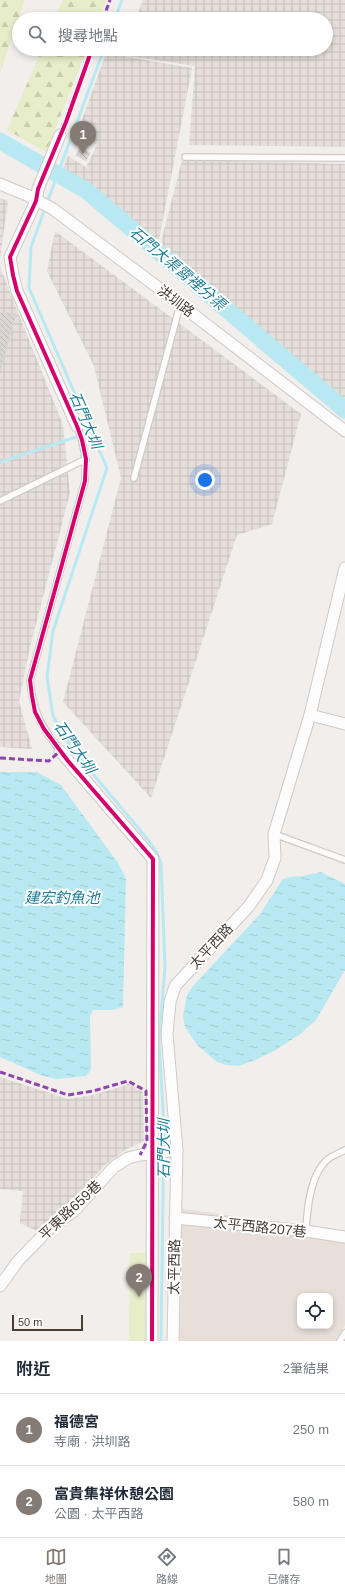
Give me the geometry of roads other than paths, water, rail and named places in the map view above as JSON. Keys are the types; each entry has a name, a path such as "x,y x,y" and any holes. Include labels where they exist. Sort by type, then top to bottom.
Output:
{"street":[{"path":"60,135 38,189 39,202 10,257 17,291 78,426"},
{"name":"洪圳路","path":"0,184 29,196 53,209 345,431"},
{"name":"太平西路","path":"173,1341 175,1218 167,1034 170,1002 174,986 249,906 267,880 276,858 274,834 310,715 342,598 345,568"},
{"path":"310,715 345,724"},
{"path":"60,751 153,859 155,1152 152,1341"},
{"name":"平東路659巷","path":"0,1286 18,1261 50,1228 74,1211 114,1167 128,1158 173,1150"},
{"name":"太平西路207巷","path":"175,1218 306,1231 345,1237"}],"lane":[{"path":"185,157 345,158"},
{"path":"134,478 180,305"},
{"path":"60,751 44,729 35,712 30,680 85,482 86,459 78,426"},
{"path":"0,501 86,459"},
{"path":"274,834 345,860"},
{"path":"306,1231 310,1195 317,1173 328,1159 345,1150"},
{"path":"340,1341 345,1333"}],"water":[{"name":"建宏釣魚池","path":"0,772 37,772 61,785 118,863 126,878 123,1007 113,1010 93,1010 90,1016 91,1070 86,1076 57,1079 43,1076 0,1057"},
{"path":"321,872 345,884 345,970 316,1020 299,1035 274,1051 239,1066 226,1065 217,1062 197,1045 185,1027 183,1016 187,995 193,986 260,914 283,879"}],"waterway":[{"name":"石門大圳","path":"118,12 122,0"},
{"name":"石門大圳","path":"47,203 101,56"},
{"name":"石門大渠霄裡分渠","path":"0,141 87,191 345,410"},
{"name":"石門大圳","path":"45,208 31,247 29,288 107,468 53,631 47,677 53,716 72,749 149,841 157,853 161,863 165,967 159,1041 164,1126 161,1341"},
{"path":"0,462 91,432"}],"place":[{"name":"福德宮","path":"83,154"},
{"name":"富貴集祥休憩公園","path":"139,1297"}]}
